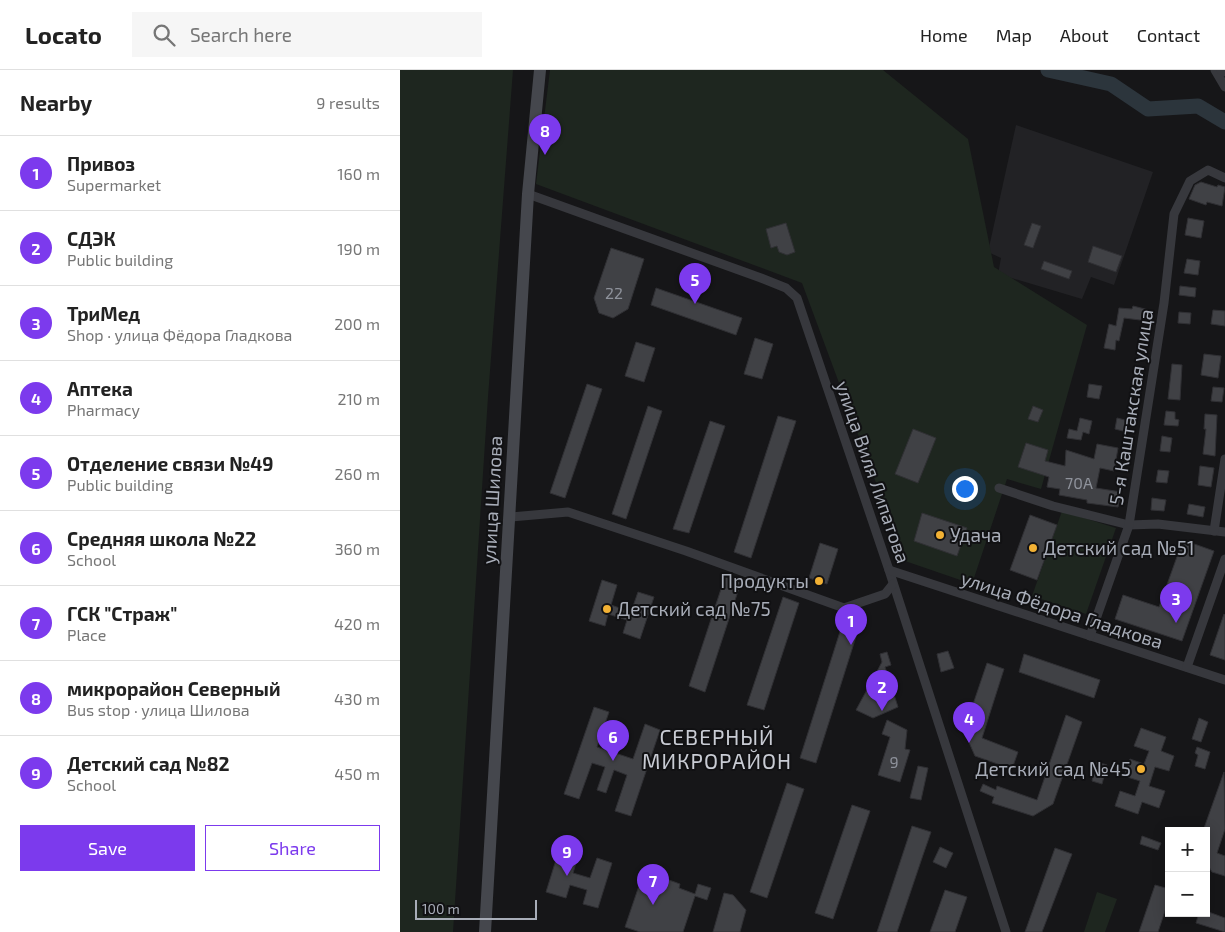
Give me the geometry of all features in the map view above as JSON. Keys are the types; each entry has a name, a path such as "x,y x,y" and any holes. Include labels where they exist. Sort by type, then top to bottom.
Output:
{"main road":[{"name":"улица Шилова","path":"485,932 511,516 528,194 540,70"}],"street":[{"path":"1215,70 1225,87"},
{"path":"1221,70 1225,72"},
{"name":"5-я Каштакская улица","path":"1090,636 1129,525 1164,303 1174,214 1190,180 1208,170 1225,178"},
{"name":"улица Виля Липатова","path":"528,194 786,288 797,298 889,570 1006,932"},
{"path":"1214,531 1225,459"},
{"path":"999,488 1053,506 1129,525 1158,524 1225,532"},
{"path":"511,516 568,512 686,551 844,608 885,594 893,584"},
{"path":"1187,667 1225,559"},
{"name":"улица Фёдора Гладкова","path":"889,570 1225,680"}],"shaded area":[{"path":"400,70 513,70 488,397 453,932 400,932"},
{"path":"550,70 883,70 968,139 994,267 1087,325 1041,489 1007,479 972,584 905,561 802,283 536,184"},
{"path":"1016,125 1153,172 1114,285 1091,277 1082,299 998,274 1001,258 988,252"},
{"path":"1062,511 1116,528 1086,614 1032,596"},
{"path":"1097,892 1117,899 1105,932 1084,932"}],"building":[{"path":"1201,182 1217,187 1218,185 1225,187 1222,206 1207,202 1206,205 1189,199 1195,185"},
{"path":"1188,218 1204,221 1201,238 1185,235"},
{"path":"786,223 795,252 787,255 779,252 777,246 771,248 766,229"},
{"path":"1032,223 1041,226 1033,248 1024,245"},
{"path":"1093,246 1122,256 1116,272 1088,262"},
{"path":"611,248 644,259 628,309 613,318 599,313 594,298"},
{"path":"1187,259 1200,261 1198,275 1184,273"},
{"path":"1044,261 1072,271 1069,279 1041,269"},
{"path":"1180,286 1196,288 1195,297 1179,295"},
{"path":"656,288 742,318 736,335 651,305"},
{"path":"1133,306 1149,310 1148,321 1124,318 1119,341 1116,340 1115,350 1104,348 1109,324 1116,326 1119,308 1132,309"},
{"path":"1213,310 1225,311 1225,326 1211,324"},
{"path":"1179,312 1191,313 1190,324 1178,323"},
{"path":"755,338 773,344 762,379 744,374"},
{"path":"636,342 655,348 644,382 625,376"},
{"path":"1204,354 1221,356 1218,378 1201,375"},
{"path":"1172,364 1182,365 1180,400 1168,399"},
{"path":"587,384 602,389 565,498 550,493"},
{"path":"1089,384 1102,386 1099,399 1087,397"},
{"path":"1213,387 1224,388 1222,402 1211,401"},
{"path":"648,406 662,411 626,519 612,514"},
{"path":"1033,406 1043,410 1038,422 1028,419"},
{"path":"1166,411 1175,412 1175,419 1179,420 1178,426 1164,425"},
{"path":"1205,414 1217,415 1215,456 1203,454 1206,429 1204,429"},
{"path":"778,416 796,421 751,558 734,552"},
{"path":"1080,418 1092,421 1089,434 1083,432 1081,440 1067,438 1069,429 1077,431"},
{"path":"1117,418 1129,421 1127,432 1115,429"},
{"path":"710,421 725,426 689,533 673,529"},
{"path":"913,429 936,438 918,483 895,474"},
{"path":"1162,436 1172,438 1170,452 1160,451"},
{"path":"1026,443 1048,450 1045,461 1065,466 1066,450 1094,459 1097,444 1118,448 1114,471 1100,468 1096,488 1121,492 1118,507 1087,503 1087,500 1059,495 1060,489 1047,487 1049,477 1018,467"},
{"path":"1200,466 1214,468 1211,487 1198,485"},
{"path":"1158,470 1169,471 1167,483 1156,482"},
{"path":"1152,498 1166,500 1164,511 1151,510"},
{"path":"1189,504 1205,507 1203,517 1187,514"},
{"name":"Удача","path":"922,513 967,528 957,556 914,541"},
{"name":"Детский сад №51","path":"1030,515 1057,525 1037,580 1010,570"},
{"path":"1183,540 1214,551 1182,641 1115,619 1123,595 1159,607"},
{"path":"820,543 838,549 827,584 809,578"},
{"path":"725,577 741,582 705,692 689,686"},
{"name":"Детский сад №75","path":"602,580 617,585 611,605 631,612 638,592 654,597 640,639 623,633 627,620 608,614 605,626 589,621"},
{"path":"783,597 799,603 764,710 747,705"},
{"path":"1225,615 1225,660 1210,655"},
{"path":"844,619 860,624 816,763 800,758"},
{"path":"948,651 954,668 941,672 937,654"},
{"path":"887,652 891,665 885,667 898,707 873,718 856,710 882,662 880,654"},
{"path":"1024,654 1100,680 1094,698 1019,672"},
{"path":"987,663 1004,669 982,738 1018,752 1012,769 975,756 964,731"},
{"path":"594,707 609,712 597,747 633,759 645,724 660,730 631,816 615,811 627,775 614,770 606,793 597,790 605,767 592,763 579,799 564,794"},
{"path":"1066,715 1082,722 1053,804 1033,816 992,803 994,797 980,791 983,784 996,790 997,786 1037,800"},
{"path":"1199,718 1208,722 1201,742 1192,739"},
{"path":"887,720 907,730 905,749 910,750 900,782 878,775 890,737 882,734"},
{"name":"Детский сад №45","path":"1141,728 1166,737 1161,751 1174,756 1169,771 1155,767 1149,786 1165,791 1159,808 1142,802 1138,814 1115,806 1120,791 1135,796 1140,781 1124,776 1130,759 1144,764 1149,751 1134,746"},
{"path":"1197,747 1210,752 1205,769 1195,766 1198,755 1195,753"},
{"path":"1097,762 1107,765 1102,784 1092,781"},
{"path":"918,766 928,768 921,800 910,798"},
{"path":"1224,772 1225,829 1217,853 1225,856 1225,876 1212,872 1210,869 1210,827 1204,827"},
{"path":"787,783 804,789 767,898 750,892"},
{"path":"852,805 870,811 833,919 815,913"},
{"path":"912,826 931,832 897,932 877,932"},
{"path":"1142,836 1161,843 1158,850 1140,844"},
{"path":"560,847 579,853 573,873 590,878 597,858 612,863 598,908 583,904 587,890 570,885 566,898 546,892"},
{"path":"940,847 953,853 946,868 933,862"},
{"path":"1055,848 1072,854 1042,932 1025,932"},
{"path":"644,871 680,884 679,888 695,894 698,884 711,888 707,900 695,896 683,932 640,932 625,927"},
{"path":"1155,885 1165,888 1165,911 1158,932 1139,932"},
{"path":"945,890 967,897 955,932 930,932"},
{"path":"724,893 733,895 746,910 740,932 713,932"},
{"path":"1210,912 1225,918 1225,932 1196,923 1198,917 1210,917"}],"waterway":[{"path":"1048,70 1111,84 1148,109 1198,106 1225,122"}],"place":[{"name":"микрорайон Северный","path":"545,155"},
{"name":"Отделение связи №49","path":"695,304"},
{"name":"Удача","path":"940,535"},
{"name":"Детский сад №51","path":"1033,548"},
{"name":"Продукты","path":"819,581"},
{"name":"Детский сад №75","path":"607,609"},
{"name":"ТриМед","path":"1176,623"},
{"name":"Привоз","path":"851,645"},
{"name":"СДЭК","path":"882,711"},
{"name":"Аптека","path":"969,743"},
{"name":"Средняя школа №22","path":"613,761"},
{"name":"Детский сад №45","path":"1141,769"},
{"name":"Детский сад №82","path":"567,876"},
{"name":"ГСК \"Страж\"","path":"653,905"}],"district":[{"name":"СЕВЕРНЫЙ МИКРОРАЙОН","path":"717,750"}]}
